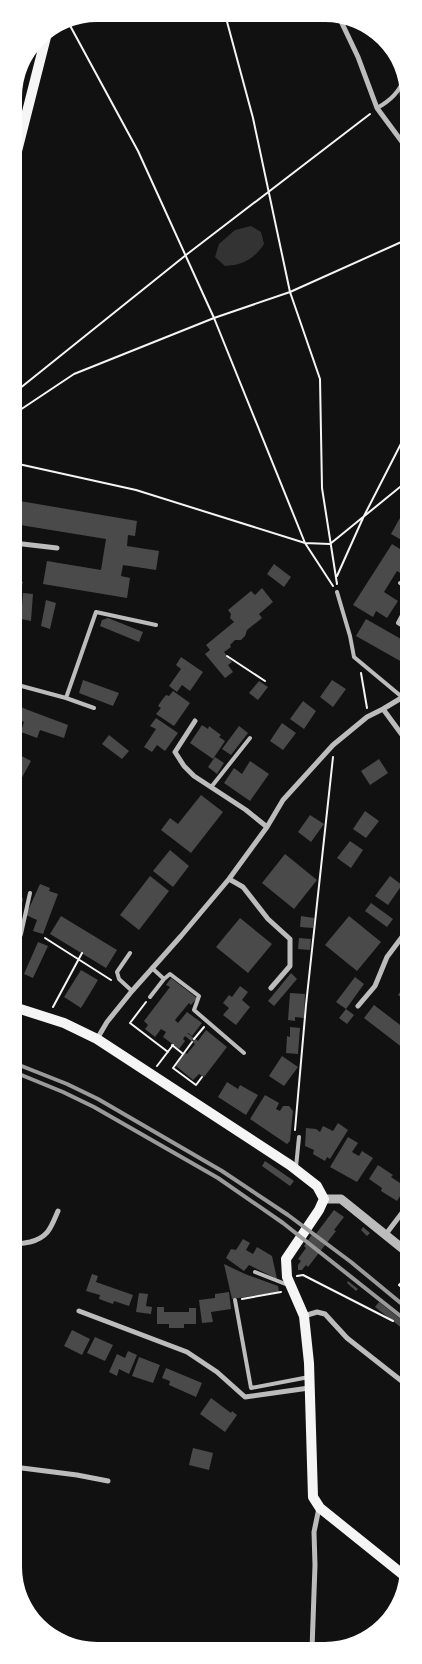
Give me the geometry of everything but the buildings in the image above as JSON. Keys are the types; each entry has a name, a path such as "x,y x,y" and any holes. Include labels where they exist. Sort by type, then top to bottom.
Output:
{"main road":[{"path":"23,127 44,46"},
{"path":"23,1010 64,1023 97,1039 296,1169 317,1186 324,1199 319,1210 287,1257 286,1268 287,1276 304,1316 309,1382 313,1497 320,1508 399,1571"}],"street":[{"path":"343,25 358,57 377,108 400,139"},
{"path":"23,543 57,548"},
{"path":"97,1039 107,1022 132,991 229,879 283,800 333,745 367,717 400,699"},
{"path":"383,709 400,732"},
{"path":"195,720 175,752 184,766 194,776 212,786 267,826"},
{"path":"229,879 243,887 268,919 290,939 290,966 271,988"},
{"path":"358,1006 375,986 387,957 399,940"},
{"path":"324,1199 341,1199 346,1202 399,1245"},
{"path":"23,1244 39,1240 49,1232 58,1211"},
{"path":"386,1234 399,1217"},
{"path":"79,1311 187,1352 217,1372 245,1397 309,1382"},
{"path":"304,1316 317,1312 325,1314 348,1338 399,1379"},
{"path":"23,1468 108,1481"},
{"path":"312,1642 316,1565 314,1532 320,1508"}],"lane":[{"path":"377,108 387,103 399,88"},
{"path":"337,592 354,657 400,695"},
{"path":"66,698 96,612 156,625"},
{"path":"23,686 94,708"},
{"path":"212,786 250,738"},
{"path":"23,925 30,893"},
{"path":"130,953 117,972 119,979 132,991"},
{"path":"152,968 164,979"},
{"path":"150,997 170,974 199,996 194,1010 244,1053"},
{"path":"296,1169 299,1137"},
{"path":"255,1272 293,1288"},
{"path":"235,1300 251,1388 309,1382"}],"path":[{"path":"227,22 253,118 290,292 320,379 322,488 337,592"},
{"path":"71,28 138,150 214,318 305,543 337,592"},
{"path":"23,386 186,255 377,108"},
{"path":"23,408 74,374 214,318 290,292 400,243"},
{"path":"336,576 400,446"},
{"path":"23,466 136,490 305,543 330,544 400,487"},
{"path":"228,656 265,681"},
{"path":"354,657 362,677 367,717"},
{"path":"295,1130 306,1005 333,762 333,745"},
{"path":"44,938 115,982 119,979"},
{"path":"47,1018 82,953"},
{"path":"150,997 130,1023 168,1052"},
{"path":"194,1039 208,1022"},
{"path":"192,1042 173,1068 196,1084 202,1077"},
{"path":"163,1058 173,1045 183,1054"},
{"path":"187,1085 190,1080"},
{"path":"287,1276 303,1275 393,1321"},
{"path":"248,1298 293,1288"}],"shaded area":[{"path":"251,226 261,232 264,244 248,260 225,266 215,257 219,244 235,230"}],"railway":[{"path":"23,1067 98,1099 222,1171 288,1215 351,1262 399,1302"},
{"path":"23,1076 94,1107 218,1178 283,1223 399,1315"}]}
